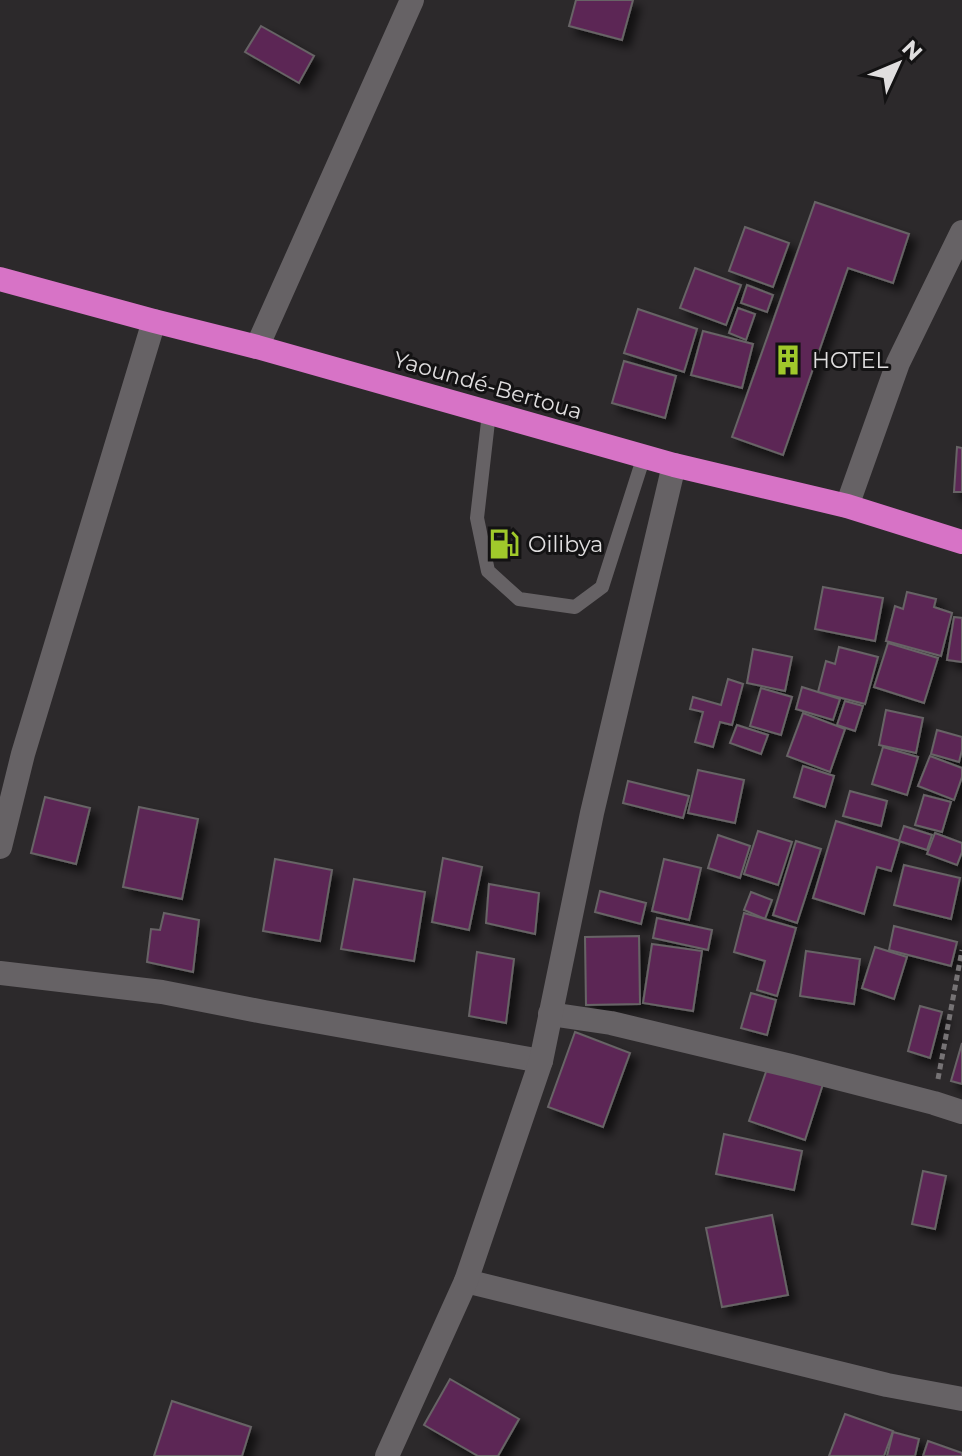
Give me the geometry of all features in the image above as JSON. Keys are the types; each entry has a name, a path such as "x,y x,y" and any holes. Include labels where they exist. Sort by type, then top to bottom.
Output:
{"highway":[{"name":"Yaoundé-Bertoua","path":"0,279 257,347 674,465 847,506 962,542"}],"street":[{"path":"257,347 412,0"},
{"path":"847,506 898,363 962,232"},
{"path":"0,847 23,754 154,321"},
{"path":"387,1456 466,1281 541,1061 592,813 674,465"},
{"path":"0,973 162,992 541,1061"},
{"path":"550,1014 611,1023 791,1066 962,1112"},
{"path":"466,1281 859,1378 962,1399"}],"lane":[{"path":"489,413 477,518 488,571 519,599 575,607 602,587 644,456"}],"path":[{"path":"934,1103 962,950"}],"building":[{"path":"576,0 633,0 622,40 569,26"},
{"path":"261,26 314,56 299,83 245,52"},
{"name":"HOTEL","path":"815,202 909,234 893,283 848,268 783,455 732,437"},
{"path":"745,227 789,243 773,287 729,271"},
{"path":"695,268 741,285 726,325 680,308"},
{"path":"747,285 773,295 767,312 741,303"},
{"path":"738,308 755,314 746,340 729,333"},
{"path":"638,309 697,329 684,372 624,353"},
{"path":"703,331 753,344 742,388 691,375"},
{"path":"624,361 676,376 665,418 612,403"},
{"path":"957,447 962,448 962,492 954,492"},
{"path":"823,587 883,598 875,641 815,629"},
{"path":"907,592 936,599 934,607 952,613 941,656 886,641 895,606 903,609"},
{"path":"954,617 962,618 962,662 947,660"},
{"path":"888,643 938,658 924,703 874,687"},
{"path":"839,647 878,657 865,704 818,692 826,661 835,664"},
{"path":"753,649 792,657 785,691 747,683"},
{"path":"728,679 743,684 732,725 720,722 713,747 695,742 703,712 690,709 693,697 721,705"},
{"path":"802,687 840,699 833,720 796,709"},
{"path":"761,688 792,697 781,735 750,726"},
{"path":"845,701 863,706 855,731 837,725"},
{"path":"886,710 923,718 916,753 879,745"},
{"path":"803,713 845,729 830,772 787,756"},
{"path":"737,725 768,735 761,754 730,743"},
{"path":"937,730 962,737 959,762 931,754"},
{"path":"883,747 918,757 907,795 872,784"},
{"path":"930,756 962,768 954,800 918,786"},
{"path":"803,766 834,776 825,807 794,797"},
{"path":"698,770 744,780 735,823 688,813"},
{"path":"628,781 689,796 683,818 623,803"},
{"path":"850,791 887,801 881,826 843,816"},
{"path":"924,795 951,802 942,832 915,825"},
{"path":"45,797 90,808 76,864 31,853"},
{"path":"139,807 198,819 182,899 123,887"},
{"path":"836,821 900,841 891,871 877,867 864,914 813,898"},
{"path":"904,826 932,835 927,850 899,841"},
{"path":"758,831 792,842 778,885 744,874"},
{"path":"935,833 962,843 957,865 927,854"},
{"path":"718,835 750,846 740,878 708,868"},
{"path":"796,841 821,849 797,923 773,915"},
{"path":"443,858 482,867 469,930 432,922"},
{"path":"275,859 332,870 320,941 263,931"},
{"path":"664,859 701,868 689,920 652,911"},
{"path":"904,865 960,878 951,919 894,905"},
{"path":"354,879 425,892 414,961 341,949"},
{"path":"489,884 539,893 535,934 486,923"},
{"path":"600,891 646,903 641,924 595,912"},
{"path":"751,892 772,900 765,919 744,910"},
{"path":"164,913 199,920 193,972 147,962 151,929 160,930"},
{"path":"744,913 796,928 777,996 757,990 765,961 734,952"},
{"path":"657,918 712,930 708,950 653,938"},
{"path":"894,926 957,942 951,966 889,950"},
{"path":"639,936 640,1004 586,1005 585,937"},
{"path":"652,944 702,951 693,1011 643,1003"},
{"path":"875,947 907,957 894,999 862,988"},
{"path":"806,951 860,959 854,1004 800,996"},
{"path":"477,952 514,959 506,1023 469,1016"},
{"path":"751,993 776,1000 767,1035 741,1028"},
{"path":"920,1006 942,1012 930,1058 908,1051"},
{"path":"575,1032 630,1053 603,1127 548,1107"},
{"path":"962,1043 962,1084 951,1081"},
{"path":"768,1066 823,1084 805,1140 749,1121"},
{"path":"724,1134 802,1151 794,1190 716,1174"},
{"path":"923,1171 946,1176 935,1229 912,1224"},
{"path":"772,1215 788,1295 722,1307 706,1228"},
{"path":"450,1379 519,1419 498,1456 478,1456 424,1425"},
{"path":"172,1401 251,1427 242,1456 154,1456"},
{"path":"845,1414 893,1431 884,1456 829,1456"},
{"path":"893,1432 919,1439 915,1456 887,1456"},
{"path":"928,1441 962,1453 962,1456 923,1456"}],"place":[{"name":"HOTEL","path":"788,360"},
{"name":"Oilibya","path":"504,544"}]}
